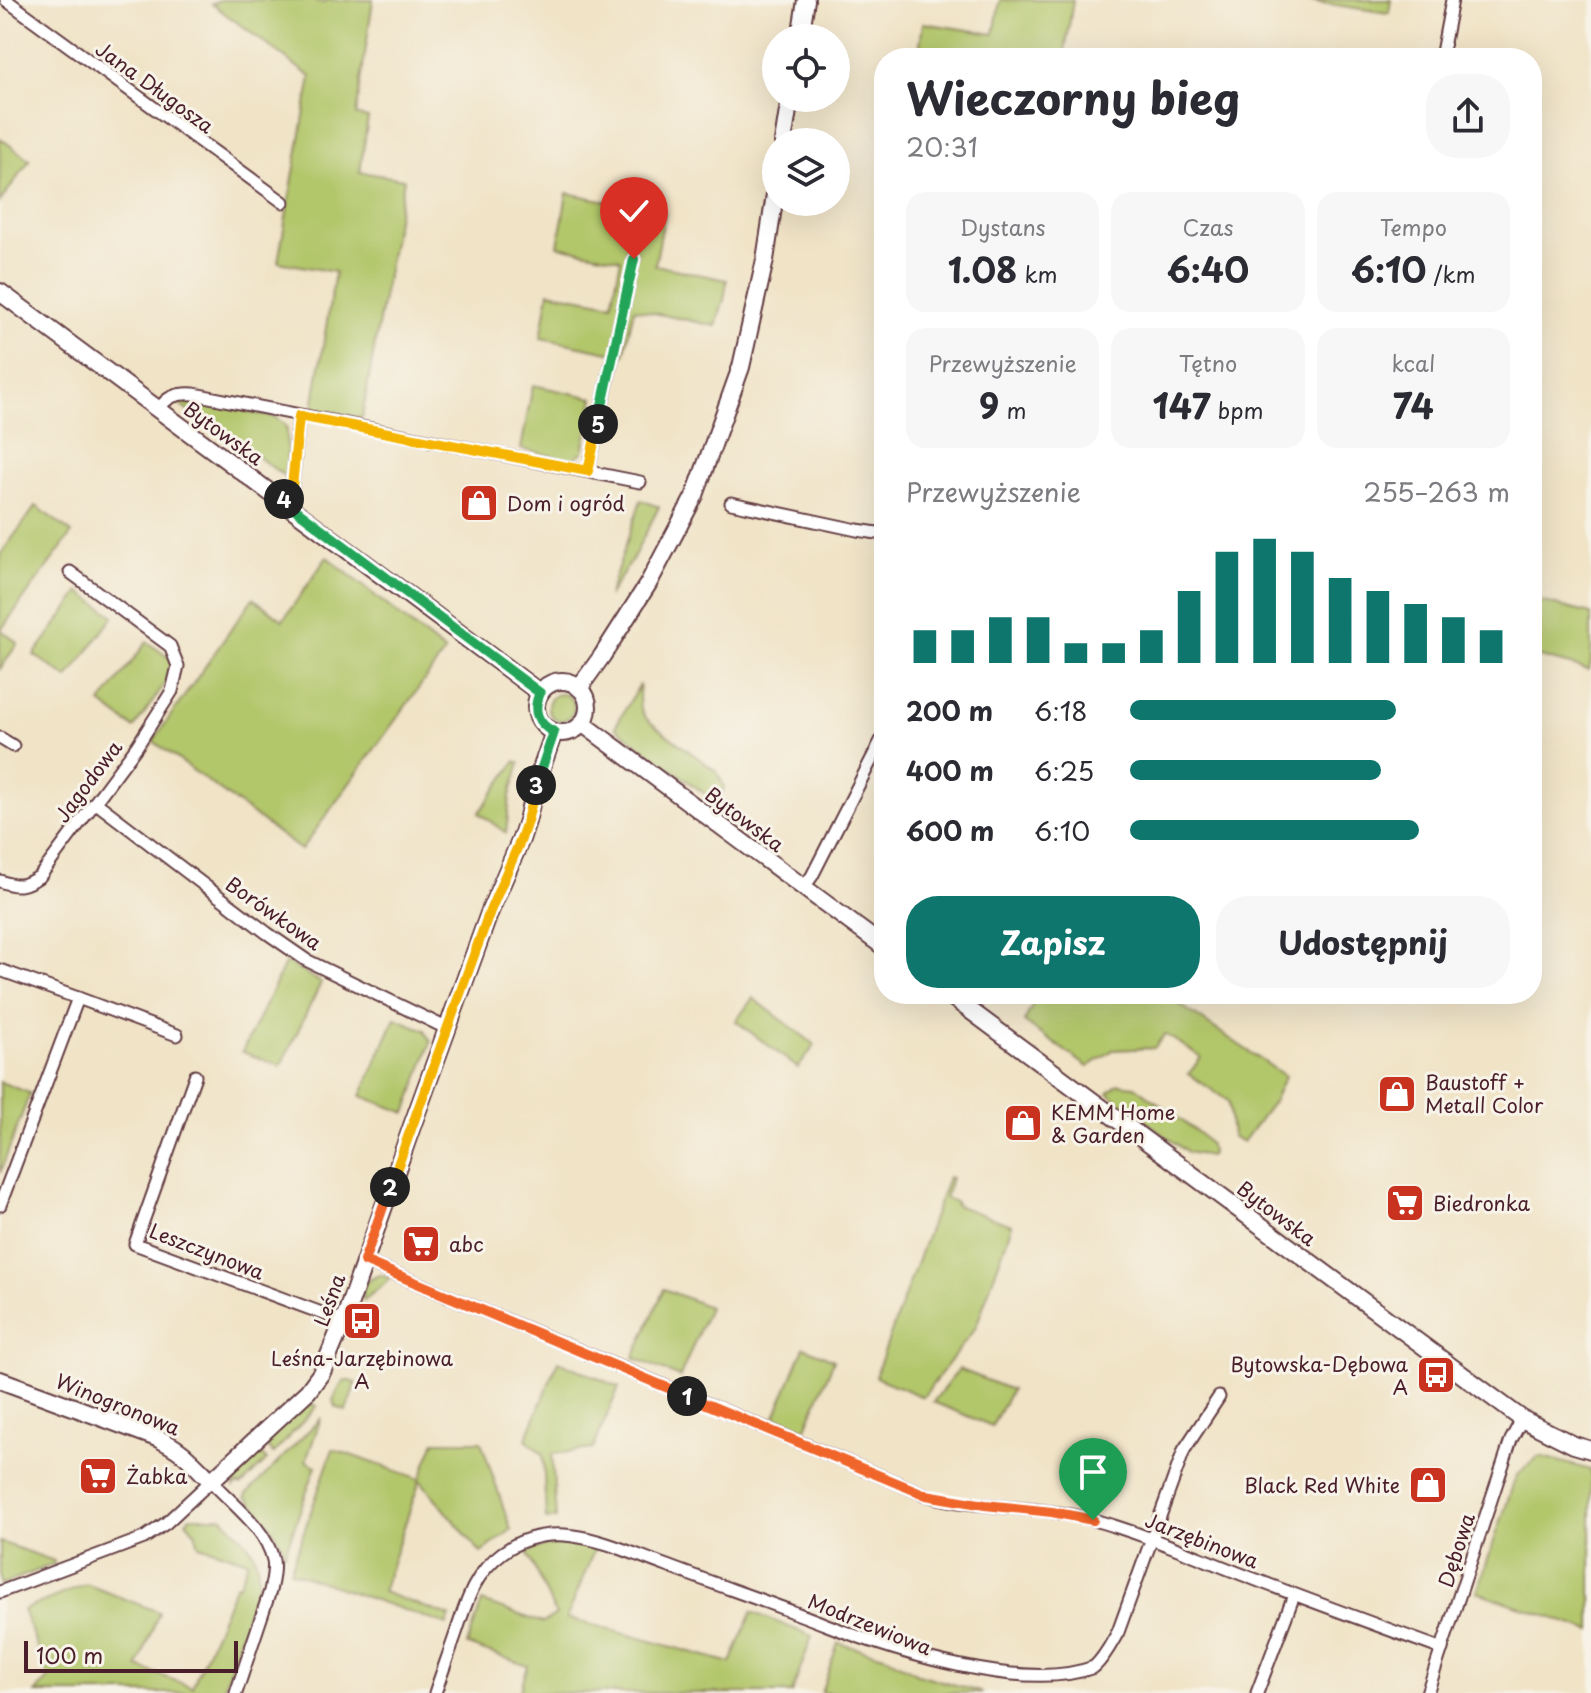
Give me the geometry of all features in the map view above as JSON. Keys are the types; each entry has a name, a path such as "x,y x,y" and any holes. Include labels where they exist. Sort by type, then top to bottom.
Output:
{"main road":[{"path":"802,24 806,0"},
{"path":"579,688 648,584 695,495 741,367 771,216"},
{"name":"Bytowska","path":"0,292 540,693"},
{"path":"559,682 579,688 588,705 582,723 572,731 563,733 544,726 537,716 536,704 540,693 548,685 559,682"},
{"name":"Bytowska","path":"582,723 874,940"},
{"name":"Leśna","path":"211,1481 314,1385 322,1372 490,911 521,839 554,732"},
{"name":"Bytowska","path":"962,1004 1522,1419 1574,1445 1591,1450"},
{"name":"Winogronowa","path":"0,1380 157,1438 189,1457 211,1481"}],"street":[{"name":"Jana Długosza","path":"6,0 283,202"},
{"path":"1443,48 1452,0"},
{"path":"588,471 634,259"},
{"path":"159,409 167,398 186,393 640,482"},
{"path":"283,500 292,487 299,416"},
{"path":"731,503 874,533"},
{"name":"Jagodowa","path":"0,881 9,885 26,885 40,876 137,746 172,691 178,666 170,646 70,572"},
{"path":"0,738 13,746"},
{"path":"804,887 874,755"},
{"name":"Borówkowa","path":"95,802 306,960 448,1029"},
{"path":"0,970 177,1035"},
{"path":"0,1205 78,998"},
{"name":"Leszczynowa","path":"195,1076 135,1244 343,1321"},
{"name":"Jarzębinowa","path":"364,1261 926,1495 1072,1515 1103,1523 1442,1649"},
{"path":"1059,1686 1095,1666 1108,1651 1118,1632 1184,1450 1219,1397"},
{"name":"Dębowa","path":"1427,1693 1511,1440 1522,1419"},
{"path":"211,1481 266,1541 273,1562 274,1576 270,1591 236,1693"},
{"name":"Leśna","path":"0,1592 144,1538 166,1523 211,1481"},
{"name":"Modrzewiowa","path":"435,1693 471,1590 485,1568 517,1544 547,1534 603,1543 826,1624 956,1678"},
{"path":"1257,1693 1294,1595"}],"green space":[{"path":"220,0 311,0 325,3 326,0 373,0 356,115 368,118 360,172 404,179 362,418 313,408 335,272 278,262 311,77 212,4"},
{"path":"1000,0 1073,0 1066,48 919,48 923,23 994,34"},
{"path":"1302,0 1391,0 1389,13"},
{"path":"0,138 30,160 0,202"},
{"path":"567,193 665,213 655,265 727,280 716,326 634,309 624,355 541,338 549,292 612,304 621,259 558,246"},
{"path":"533,385 594,398 583,452 570,460 521,449"},
{"path":"183,400 274,417 283,423 287,429 287,478 177,403"},
{"path":"641,500 659,507 633,558 608,597"},
{"path":"36,506 72,533 1,630 18,643 0,669 0,555"},
{"path":"327,557 445,652 301,850 153,741 253,598 283,620"},
{"path":"80,592 114,616 68,678 34,655"},
{"path":"1542,602 1591,614 1589,670 1542,658"},
{"path":"147,642 171,659 173,672 134,728 101,703"},
{"path":"640,684 640,705 646,718 717,772 724,786 717,798 713,800 615,727"},
{"path":"561,694 570,698 574,707 570,716 561,720 552,716 548,707 552,698"},
{"path":"516,761 520,763 510,796 506,833 479,813"},
{"path":"286,962 321,983 281,1066 242,1052"},
{"path":"753,998 815,1045 798,1068 736,1021"},
{"path":"1033,1004 1179,1004 1285,1076 1274,1100 1243,1142 1232,1136 1228,1101 1189,1074 1201,1057 1165,1034 1154,1048 1113,1050 1088,1067 1024,1022"},
{"path":"395,1018 425,1030 431,1042 406,1113 361,1096"},
{"path":"0,1082 30,1093 0,1173"},
{"path":"1118,1084 1135,1086 1201,1135 1210,1145 1211,1154 1187,1152 1108,1093"},
{"path":"948,1177 951,1178 945,1198 956,1202 955,1205 1012,1225 976,1327 923,1397 875,1377"},
{"path":"381,1275 390,1278 364,1301 362,1291 365,1284"},
{"path":"664,1289 709,1307 680,1377 634,1358"},
{"path":"804,1347 834,1360 805,1430 775,1417"},
{"path":"558,1361 619,1387 593,1449 552,1454 556,1518 546,1519 543,1455 526,1439"},
{"path":"959,1369 1011,1390 992,1426 933,1402"},
{"path":"343,1381 356,1383 346,1411 335,1407 333,1400"},
{"path":"308,1402 317,1406 273,1454 263,1442"},
{"path":"321,1418 306,1461 316,1466 285,1553 268,1523 246,1497"},
{"path":"435,1441 481,1441 511,1530 481,1553 420,1480 382,1592 450,1616 447,1625 290,1571 333,1449 420,1479"},
{"path":"256,1449 267,1460 241,1486 237,1484 234,1487 237,1470"},
{"path":"1539,1456 1591,1470 1591,1631 1477,1592 1516,1476"},
{"path":"190,1517 222,1517 247,1542 258,1568 258,1581 222,1693 35,1693 49,1678 23,1610 86,1584 159,1612 138,1667 192,1687 248,1561 199,1545 195,1532 186,1521"},
{"path":"0,1542 54,1561 54,1564 0,1585"},
{"path":"548,1545 595,1548 567,1618 731,1663 752,1612 812,1636 792,1693 519,1693 528,1666 467,1645 482,1602 543,1623 556,1615 527,1552"},
{"path":"838,1643 888,1657 918,1674 983,1693 821,1693"}],"place":[{"name":"Dom i ogród","path":"479,503"},
{"name":"Baustoff + Metall Color","path":"1397,1094"},
{"name":"KEMM Home & Garden","path":"1023,1123"},
{"name":"Biedronka","path":"1405,1203"},
{"name":"abc","path":"421,1244"},
{"name":"Leśna-Jarzębinowa A","path":"362,1321"},
{"name":"Bytowska-Dębowa A","path":"1436,1375"},
{"name":"Żabka","path":"98,1476"},
{"name":"Black Red White","path":"1428,1485"}],"route":[{"path":"634,259 588,471 299,416 297,422 292,487 283,500 524,679 540,693 536,704 537,716 548,730 554,732 521,839 490,911 364,1261 926,1495 1093,1520"}]}
